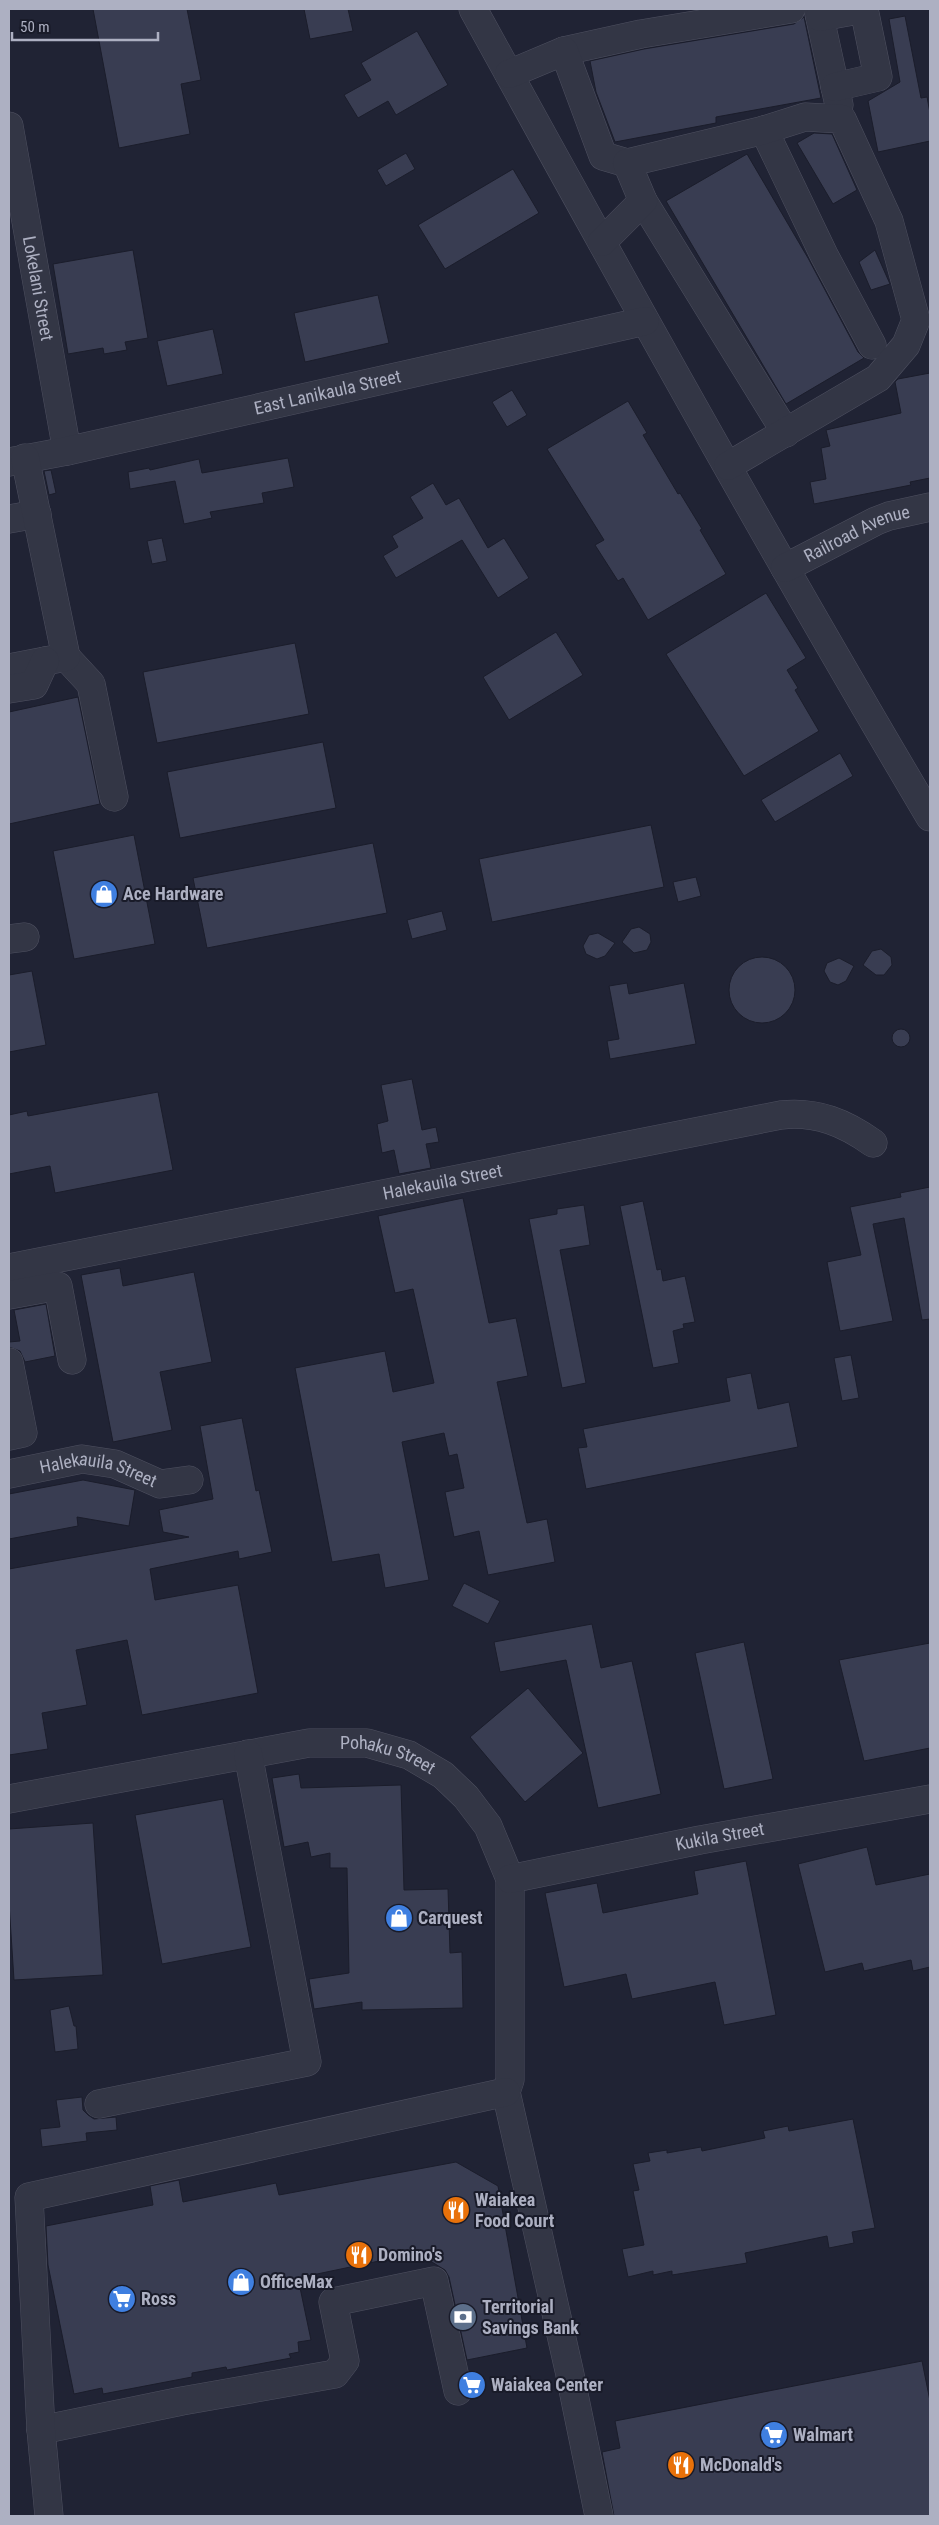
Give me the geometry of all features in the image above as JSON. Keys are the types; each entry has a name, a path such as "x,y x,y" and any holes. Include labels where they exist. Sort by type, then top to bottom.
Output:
{"street":[{"path":"473,9 645,321 785,568 930,817"},
{"path":"509,74 564,51 641,34 791,9"},
{"path":"728,466 878,378 906,345 916,320 889,221 842,119 835,87 819,13 864,9 878,77 835,87"},
{"path":"564,51 603,156 627,163 764,130 805,116 842,119"},
{"name":"Lokelani Street","path":"9,126 67,451"},
{"path":"764,130 824,255 872,345"},
{"path":"627,163 643,201 786,433"},
{"path":"602,242 643,201"},
{"name":"East Lanikaula Street","path":"17,460 67,451 645,321"},
{"path":"9,689 34,685 55,659 37,514 17,460"},
{"name":"Railroad Avenue","path":"785,568 883,518 930,507"},
{"path":"9,519 37,514"},
{"path":"9,668 55,659 91,684 114,797"},
{"name":"Halekauila Street","path":"9,1268 781,1115 809,1115 834,1121 849,1126 873,1142"},
{"path":"9,1295 58,1286 72,1360"},
{"path":"9,1362 23,1433 9,1436"},
{"name":"Halekauila Street","path":"9,1474 82,1459 115,1464 160,1484 189,1480"},
{"name":"Pohaku Street","path":"9,1799 309,1743 367,1743 409,1755 443,1775 466,1797 488,1826 510,1879 508,2086 599,2516"},
{"path":"99,2104 307,2062 248,1754"},
{"name":"Kukila Street","path":"510,1879 700,1840 930,1799"},
{"path":"49,2516 41,2430 28,2197 508,2086"},
{"path":"41,2430 182,2401 335,2374 345,2361 333,2302 434,2281 458,2390"}],"building":[{"path":"93,9 187,9 201,80 181,84 190,134 119,148"},
{"path":"304,9 348,9 353,31 310,39"},
{"path":"905,16 921,98 927,97 930,113 930,141 878,152 868,101 900,82 889,19"},
{"path":"804,17 821,98 716,117 716,123 615,142 596,92 590,61 644,49 794,24"},
{"path":"417,31 448,85 396,115 388,101 358,118 344,95 371,80 361,63"},
{"path":"814,133 832,134 857,190 833,204 797,143"},
{"path":"406,153 415,169 386,186 377,170"},
{"path":"747,154 808,258 858,352 864,358 786,404 666,201"},
{"path":"513,169 539,213 445,269 418,225"},
{"path":"133,250 148,338 125,342 127,350 104,354 103,348 68,354 53,264"},
{"path":"875,250 890,284 871,290 859,262"},
{"path":"378,295 389,343 305,362 294,313"},
{"path":"213,329 223,374 167,386 157,341"},
{"path":"930,373 930,478 910,482 911,485 814,504 810,482 826,479 821,448 830,446 826,430 901,413 895,382 898,379"},
{"path":"512,390 527,415 507,427 492,402"},
{"path":"628,401 647,433 643,435 678,494 680,493 702,529 700,530 726,574 648,620 623,578 618,581 595,545 604,540 547,449"},
{"path":"288,458 294,487 262,493 264,503 210,512 212,518 184,524 175,481 130,489 128,472 149,468 150,470 199,459 202,473"},
{"path":"51,470 56,493 49,495 44,471"},
{"path":"433,483 446,505 459,498 488,548 504,538 529,578 498,598 462,540 396,578 383,556 398,547 392,536 423,518 410,497"},
{"path":"162,538 167,561 152,564 147,541"},
{"path":"766,593 806,658 787,670 798,688 795,690 819,731 744,776 666,654"},
{"path":"556,632 583,675 509,720 483,677"},
{"path":"295,643 309,714 157,743 143,672"},
{"path":"78,697 100,804 9,824 9,712"},
{"path":"323,742 336,808 180,838 167,772"},
{"path":"840,753 853,776 775,822 761,800"},
{"path":"651,825 664,887 492,922 479,859"},
{"path":"134,835 155,944 74,959 53,851"},
{"path":"373,843 387,913 207,948 193,878"},
{"path":"696,877 701,896 678,902 673,882"},
{"path":"442,911 447,930 412,939 407,920"},
{"path":"639,927 650,934 651,942 647,950 634,953 622,942 631,929"},
{"path":"598,933 615,943 605,956 597,959 586,954 583,946 589,935"},
{"path":"881,949 891,957 892,965 884,975 876,975 863,965 872,951"},
{"path":"762,957 775,959 785,967 793,977 795,990 793,1003 785,1013 775,1021 762,1023 749,1021 739,1013 731,1003 729,990 731,977 739,967 749,959"},
{"path":"839,958 854,966 846,981 838,985 830,982 824,971 827,963"},
{"path":"32,971 46,1045 9,1052 9,975"},
{"path":"627,983 629,994 684,983 696,1044 610,1059 607,1041 619,1039 609,986"},
{"path":"901,1029 907,1032 910,1038 907,1044 901,1047 895,1044 892,1038 895,1032"},
{"path":"412,1079 422,1130 436,1127 439,1142 426,1144 431,1168 399,1174 394,1150 382,1153 377,1124 388,1121 381,1085"},
{"path":"158,1092 173,1170 55,1193 50,1166 9,1174 9,1115 27,1111 28,1116"},
{"path":"930,1187 930,1319 922,1320 904,1218 873,1224 893,1321 840,1331 827,1262 861,1255 850,1207 901,1197 900,1193"},
{"path":"463,1198 489,1323 516,1318 528,1376 497,1382 527,1523 547,1519 555,1562 488,1575 479,1531 454,1537 445,1492 464,1488 457,1454 449,1456 444,1433 402,1442 429,1580 385,1588 379,1554 332,1562 295,1368 385,1351 393,1392 434,1383 413,1289 395,1293 378,1216"},
{"path":"643,1201 657,1270 661,1269 663,1281 685,1276 695,1322 683,1324 684,1328 673,1331 679,1363 653,1368 620,1206"},
{"path":"584,1205 590,1245 560,1250 586,1383 562,1388 529,1219 557,1214 557,1209"},
{"path":"120,1268 123,1286 194,1272 212,1362 160,1372 172,1430 113,1442 81,1275"},
{"path":"46,1304 55,1356 25,1362 20,1351 9,1347 9,1342 20,1341 14,1310"},
{"path":"851,1355 859,1398 842,1401 834,1358"},
{"path":"751,1373 758,1409 789,1402 798,1447 586,1489 578,1448 587,1447 583,1429 730,1401 726,1378"},
{"path":"242,1418 256,1491 259,1490 272,1552 239,1559 238,1551 150,1569 155,1600 238,1585 258,1693 142,1715 127,1640 76,1650 87,1705 42,1713 48,1749 9,1755 9,1569 189,1537 163,1532 159,1510 213,1499 200,1426"},
{"path":"83,1480 135,1490 129,1526 77,1517 78,1526 9,1539 9,1494"},
{"path":"464,1583 500,1601 488,1624 452,1606"},
{"path":"592,1624 601,1668 632,1661 661,1794 598,1808 566,1660 500,1672 494,1642"},
{"path":"744,1642 773,1779 724,1789 695,1653"},
{"path":"930,1643 930,1748 864,1761 839,1660"},
{"path":"528,1688 583,1753 525,1802 470,1737"},
{"path":"299,1774 301,1788 401,1785 404,1890 448,1889 450,1953 462,1952 463,2008 362,2010 362,2002 314,2009 309,1979 349,1973 347,1868 330,1868 330,1853 311,1857 308,1842 284,1847 272,1778"},
{"path":"223,1799 251,1947 162,1964 135,1815"},
{"path":"93,1823 103,1975 14,1980 9,1903 9,1829"},
{"path":"867,1847 876,1885 930,1874 930,1967 913,1971 911,1960 864,1971 862,1963 825,1972 798,1864"},
{"path":"746,1861 776,2015 724,2025 715,1982 632,1999 626,1974 564,1987 545,1893 597,1883 603,1913 698,1894 694,1871"},
{"path":"69,2006 74,2026 76,2026 78,2049 55,2052 50,2010"},
{"path":"82,2097 83,2110 88,2115 94,2119 116,2117 117,2130 86,2133 87,2141 42,2147 40,2129 60,2127 56,2100"},
{"path":"853,2119 875,2228 852,2232 854,2243 829,2248 827,2236 745,2253 747,2263 672,2275 672,2271 653,2275 653,2271 628,2277 622,2249 644,2245 633,2191 639,2190 633,2164 650,2161 648,2153 667,2150 667,2153 701,2147 702,2151 765,2138 763,2131 788,2126 789,2131"},
{"path":"456,2162 498,2186 527,2348 467,2360 449,2277 445,2270 417,2253 298,2278 311,2340 298,2342 299,2352 289,2354 291,2358 227,2370 226,2367 192,2373 192,2377 103,2394 102,2388 74,2394 48,2265 46,2226 153,2205 150,2186 179,2180 183,2202 276,2183 279,2195"},
{"name":"Walmart","path":"922,2361 930,2401 930,2516 614,2516 602,2452 620,2448 615,2421"}],"place":[{"name":"Ace Hardware","path":"104,894"},
{"name":"Carquest","path":"399,1918"},
{"name":"Waiakea Food Court","path":"456,2210"},
{"name":"Domino's","path":"359,2255"},
{"name":"OfficeMax","path":"241,2282"},
{"name":"Ross","path":"122,2299"},
{"name":"Territorial Savings Bank","path":"463,2317"},
{"name":"Waiakea Center","path":"472,2385"},
{"name":"Walmart","path":"774,2435"},
{"name":"McDonald's","path":"681,2465"}]}
